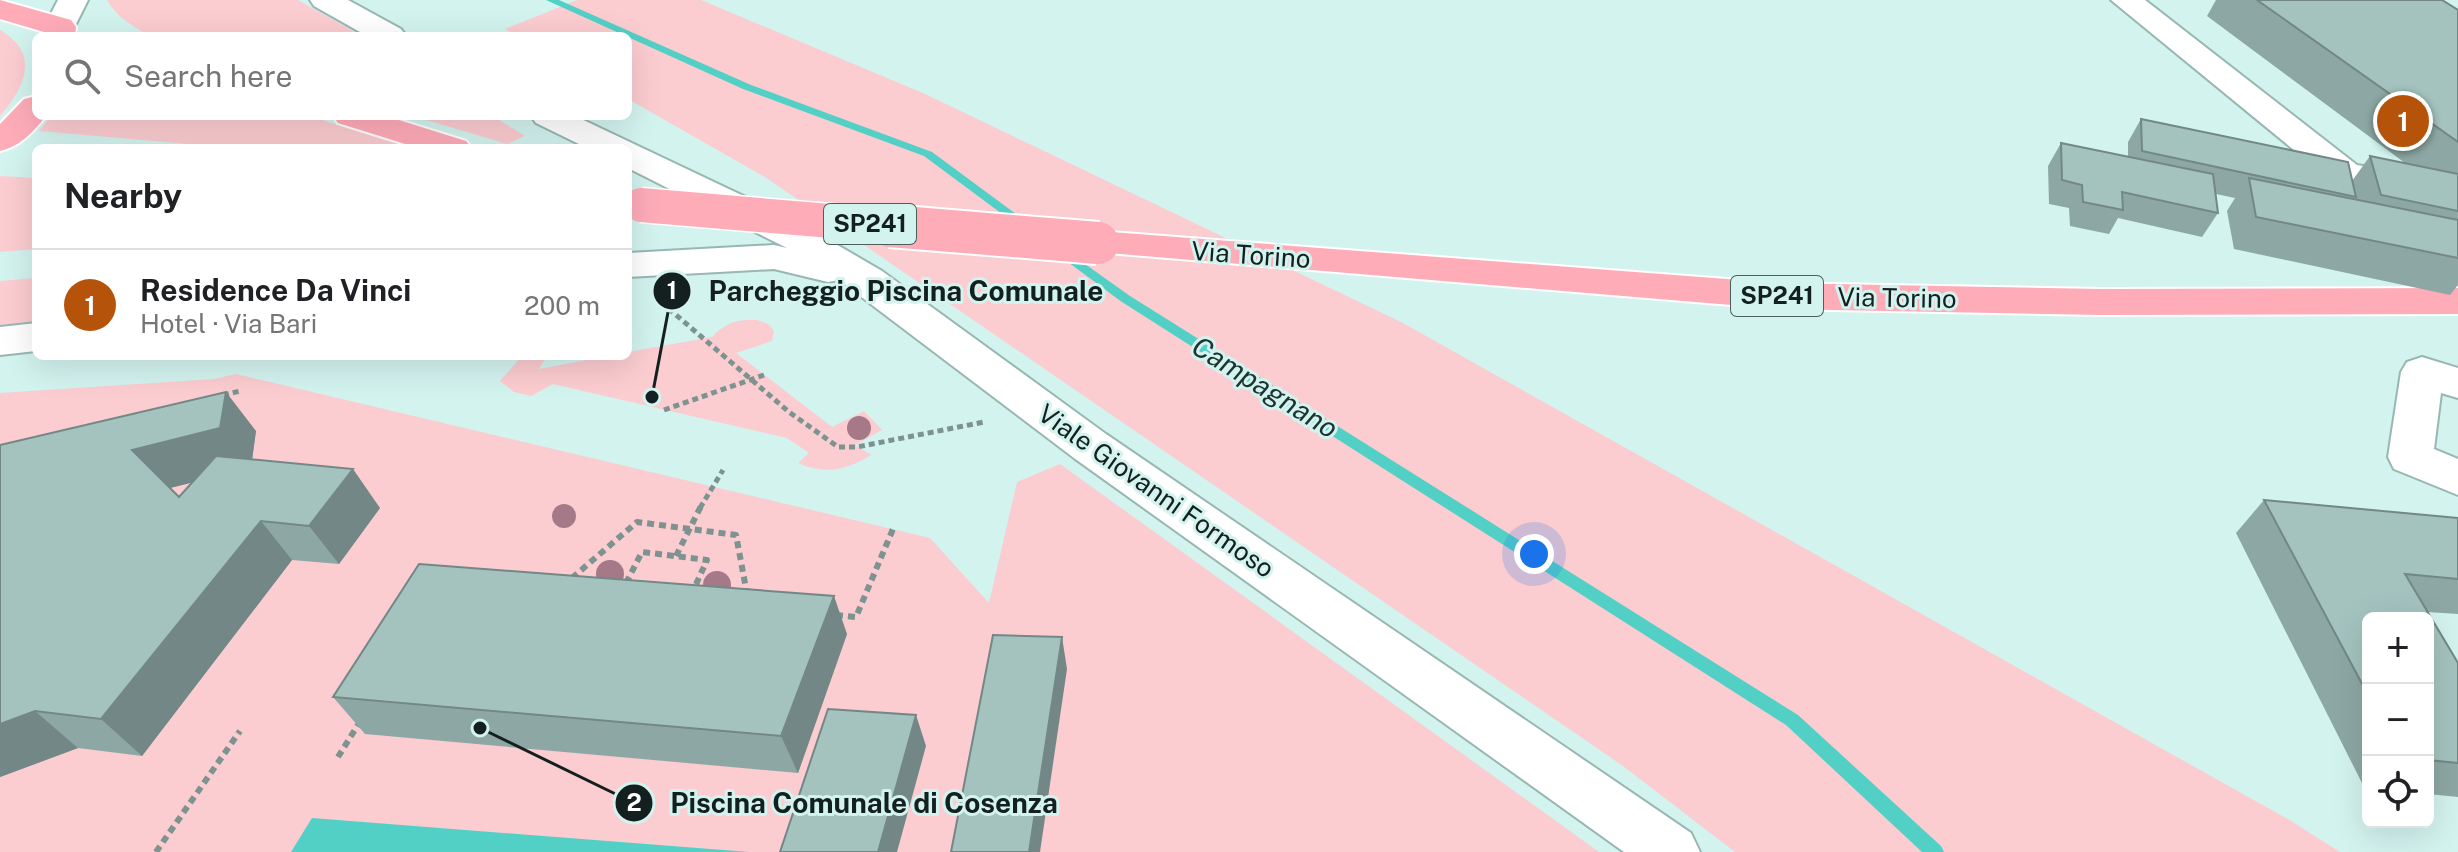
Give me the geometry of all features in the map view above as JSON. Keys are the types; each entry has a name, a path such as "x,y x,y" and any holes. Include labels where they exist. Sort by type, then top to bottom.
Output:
{"main road":[{"path":"0,9 70,25"},
{"path":"0,141 20,126 32,111"},
{"path":"363,120 441,144"},
{"path":"0,148 32,151"},
{"name":"Via Torino","path":"632,203 1779,296 2102,302 2458,301"}],"street":[{"path":"325,0 383,32"},
{"path":"2126,0 2346,174 2458,193"},
{"path":"556,120 607,144"},
{"name":"Viale Giovanni Formoso","path":"632,156 785,230 868,280 1026,398 1671,852"},
{"path":"640,265 785,230"},
{"path":"640,265 774,257 868,280"},
{"path":"0,341 32,337"},
{"path":"2458,383 2422,372 2410,457 2458,478"}],"path":[{"path":"640,265 656,297 751,380 838,447 857,447 999,419 1026,398"},
{"path":"664,410 764,375"},
{"path":"210,399 240,391"},
{"path":"676,556 711,485 723,470"},
{"path":"569,580 637,522 736,535 749,604"},
{"path":"825,613 856,617 893,529"},
{"path":"622,590 642,552 707,560 690,596"},
{"path":"338,757 363,716"},
{"path":"156,852 240,731"}],"shaded area":[{"path":"107,0 298,0 355,32 143,32"},
{"path":"577,0 701,0 925,94 1401,322 2291,821 2340,852 1735,852 1623,766 765,177 632,101 632,32 510,32 505,29"},
{"path":"0,30 21,49 25,71 16,94 0,116"},
{"path":"48,120 322,120 398,144 189,144 39,131"},
{"path":"426,120 499,120 525,136 507,144"},
{"path":"0,176 32,178 32,249 0,252"},
{"path":"32,278 32,321 0,325 0,281"},
{"path":"744,320 768,324 774,331 772,341 736,353 832,427 864,411 882,430 855,445 871,455 844,467 817,469 798,463 809,453 787,438 553,384 531,396 514,392 500,381 518,360 545,360 539,369 587,360 632,360 632,351 712,337 722,328"},
{"path":"236,374 930,538 989,603 1017,482 1060,464 1599,852 0,852 0,393 214,379"}],"water":[{"path":"312,818 749,852 291,852"}],"building":[{"path":"2257,0 2442,0 2458,10 2458,142"},
{"path":"2141,119 2348,162 2356,197 2142,151"},
{"path":"2061,143 2213,174 2218,213 2122,192 2123,210 2083,202 2082,185 2062,180"},
{"path":"2370,156 2458,174 2458,211 2381,195"},
{"path":"2249,178 2458,220 2458,258 2256,217"},
{"path":"226,392 220,428 132,450 179,497 216,456 353,469 309,526 261,521 101,719 35,711 0,724 0,445"},
{"path":"2264,500 2458,518 2458,579 2405,574 2428,612 2362,612 2362,684"},
{"path":"419,564 834,596 781,736 333,697"},
{"path":"2434,623 2458,663 2458,763 2434,761"},
{"path":"993,635 1062,637 1029,852 951,852"},
{"path":"828,709 916,715 878,852 780,852"}],"waterway":[{"name":"Campagnano","path":"551,0 623,32"},
{"name":"Campagnano","path":"632,36 747,87 928,154 1025,225"},
{"name":"Campagnano","path":"1061,251 1126,299 1792,720 1935,852"}],"place":[{"name":"Residence Da Vinci","path":"2403,121"},
{"name":"Parcheggio Piscina Comunale","path":"652,397"},
{"name":"Piscina Comunale di Cosenza","path":"480,728"}]}
